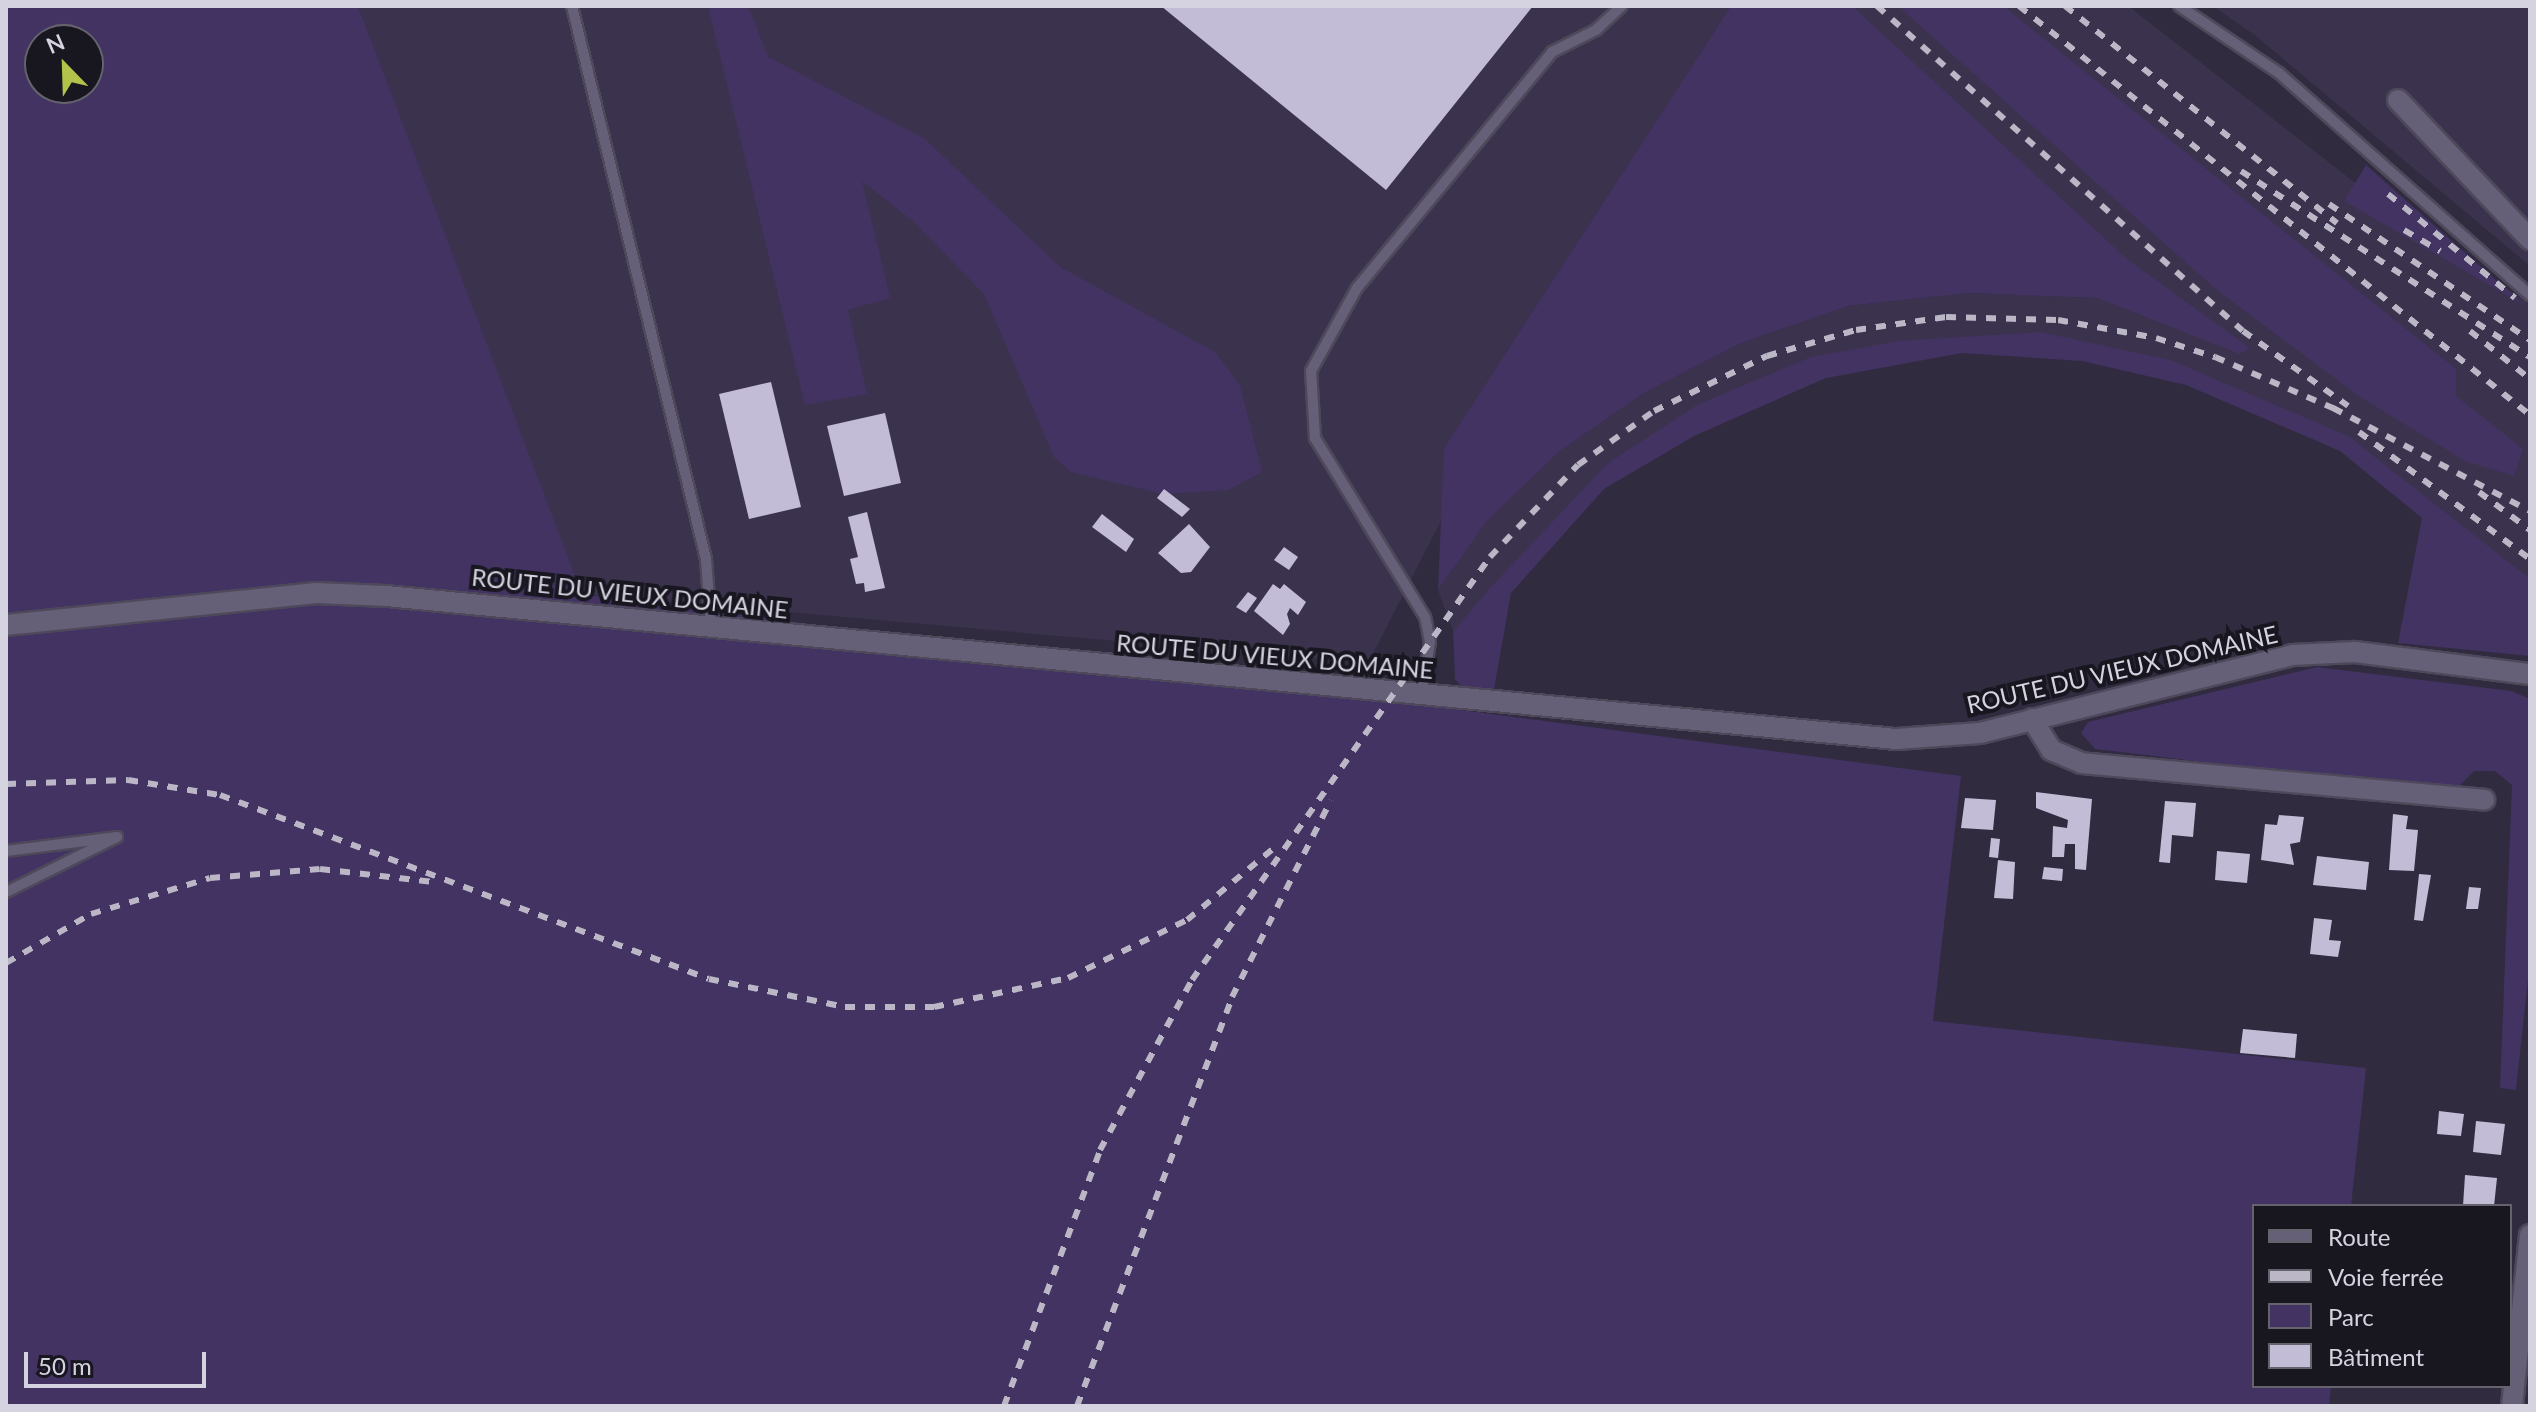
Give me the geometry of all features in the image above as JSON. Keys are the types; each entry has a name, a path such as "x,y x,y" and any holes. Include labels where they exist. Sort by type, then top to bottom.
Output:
{"street":[{"path":"2398,100 2530,239"},
{"name":"ROUTE DU VIEUX DOMAINE","path":"6,625 316,593 711,627 1897,739 1980,733 2292,655 2355,652 2530,674"},
{"path":"2032,719 2051,750 2081,763 2484,800"},
{"path":"2512,1406 2530,1235"}],"lane":[{"path":"572,6 706,559 711,627"},
{"path":"1421,696 1430,642 1425,617 1315,438 1311,371 1357,288 1552,52 1596,30 1622,6"},
{"path":"2179,6 2279,73 2530,295"},
{"path":"6,851 117,837 6,892"}],"shaded area":[{"path":"358,6 1731,6 1444,448 1442,519 1368,663 581,594"},
{"path":"1843,6 2128,6 2381,203 2530,304 2530,593 2346,444 2238,390 2015,342 1766,379 1584,494 1456,639 1438,590 1487,521 1560,451 1644,393 1741,343 1848,306 1968,293 2098,298"},
{"path":"2213,6 2530,6 2530,266 2256,36"}],"green space":[{"path":"6,6 358,6 582,594 1961,776 1933,1021 2366,1068 2351,1204 2252,1204 2252,1388 2331,1388 2329,1406 6,1406"},
{"path":"708,6 748,6 768,57 925,139 1060,267 1215,352 1240,386 1262,472 1228,490 1163,494 1071,472 1054,457 984,294 913,221 862,181 890,298 848,310 867,394 805,405"},
{"path":"1731,6 1852,6 2128,260 2250,348 2240,354 2098,298 1968,293 1848,306 1741,343 1644,393 1560,451 1487,521 1438,590 1444,448"},
{"path":"1898,6 2003,6 2456,369 2456,396 2523,449 2514,476 2465,461 2359,396 2218,291"},
{"path":"2366,165 2524,305 2344,201"},
{"path":"2040,332 2170,360 2348,436 2530,579 2530,656 2398,643 2422,518 2340,451 2186,385 2082,361 1962,353 1826,378 1694,436 1604,489 1511,593 1494,689 1463,688 1455,679 1453,632 1490,588 1607,464 1697,405 1811,357 1899,341"},
{"path":"2317,667 2511,691 2530,699 2530,961 2516,1090 2500,1088 2512,785 2495,771 2474,771 2459,786 2429,789 2095,749 2081,733 2088,722"}],"building":[{"path":"1161,6 1533,6 1386,190"},
{"path":"771,382 801,507 749,519 719,394"},
{"path":"885,413 901,483 844,496 827,426"},
{"path":"1164,489 1190,509 1182,517 1157,498"},
{"path":"867,512 885,588 865,592 864,583 856,584 850,559 858,557 848,517"},
{"path":"1102,514 1134,539 1126,552 1092,527"},
{"path":"1189,524 1210,547 1191,572 1181,573 1158,553"},
{"path":"1284,547 1298,557 1289,570 1274,560"},
{"path":"1273,584 1280,589 1284,584 1306,602 1298,615 1290,608 1287,614 1290,624 1283,635 1254,611"},
{"path":"1248,592 1257,598 1246,613 1236,607"},
{"path":"2036,792 2092,799 2086,870 2075,869 2075,844 2065,844 2064,857 2052,857 2053,826 2067,828 2068,820 2036,808"},
{"path":"1965,798 1996,800 1993,830 1961,828"},
{"path":"2165,801 2196,803 2193,837 2172,835 2170,863 2159,862"},
{"path":"2393,814 2408,816 2406,829 2418,830 2414,871 2389,870"},
{"path":"2279,815 2304,817 2300,842 2290,844 2294,865 2261,860 2265,824 2277,825"},
{"path":"1991,838 2000,839 1998,858 1989,857"},
{"path":"2217,851 2250,854 2247,883 2215,880"},
{"path":"2317,856 2369,862 2366,890 2313,885"},
{"path":"1998,860 2015,862 2013,899 1994,898"},
{"path":"2044,867 2063,869 2062,881 2042,879"},
{"path":"2419,874 2431,875 2423,921 2414,920"},
{"path":"2469,887 2481,888 2478,909 2466,909"},
{"path":"2314,918 2332,920 2329,940 2341,941 2338,957 2310,954"},
{"path":"2243,1029 2297,1034 2295,1058 2240,1053"},
{"path":"2439,1111 2464,1114 2461,1136 2437,1134"},
{"path":"2476,1121 2505,1124 2501,1155 2473,1152"},
{"path":"2465,1175 2497,1178 2494,1204 2463,1204"}],"railway":[{"path":"1877,6 2243,331 2348,406"},
{"path":"2019,6 2530,415"},
{"path":"2065,6 2337,223"},
{"path":"2241,171 2530,357"},
{"path":"2388,194 2515,298"},
{"path":"2329,204 2530,340"},
{"path":"2404,230 2440,251"},
{"path":"1004,1406 1100,1150 1192,980 1490,557 1578,465 1654,411 1767,356 1856,330 1946,317 2058,320 2156,338 2215,357 2333,408 2530,511"},
{"path":"2470,331 2530,379"},
{"path":"2359,432 2530,559"},
{"path":"2479,492 2530,530"},
{"path":"6,784 128,780 220,795 709,979 845,1007 934,1007 1068,978 1187,920 1279,844"},
{"path":"1077,1406 1232,997 1331,800"},
{"path":"6,963 91,914 210,878 320,869 433,882"}]}
